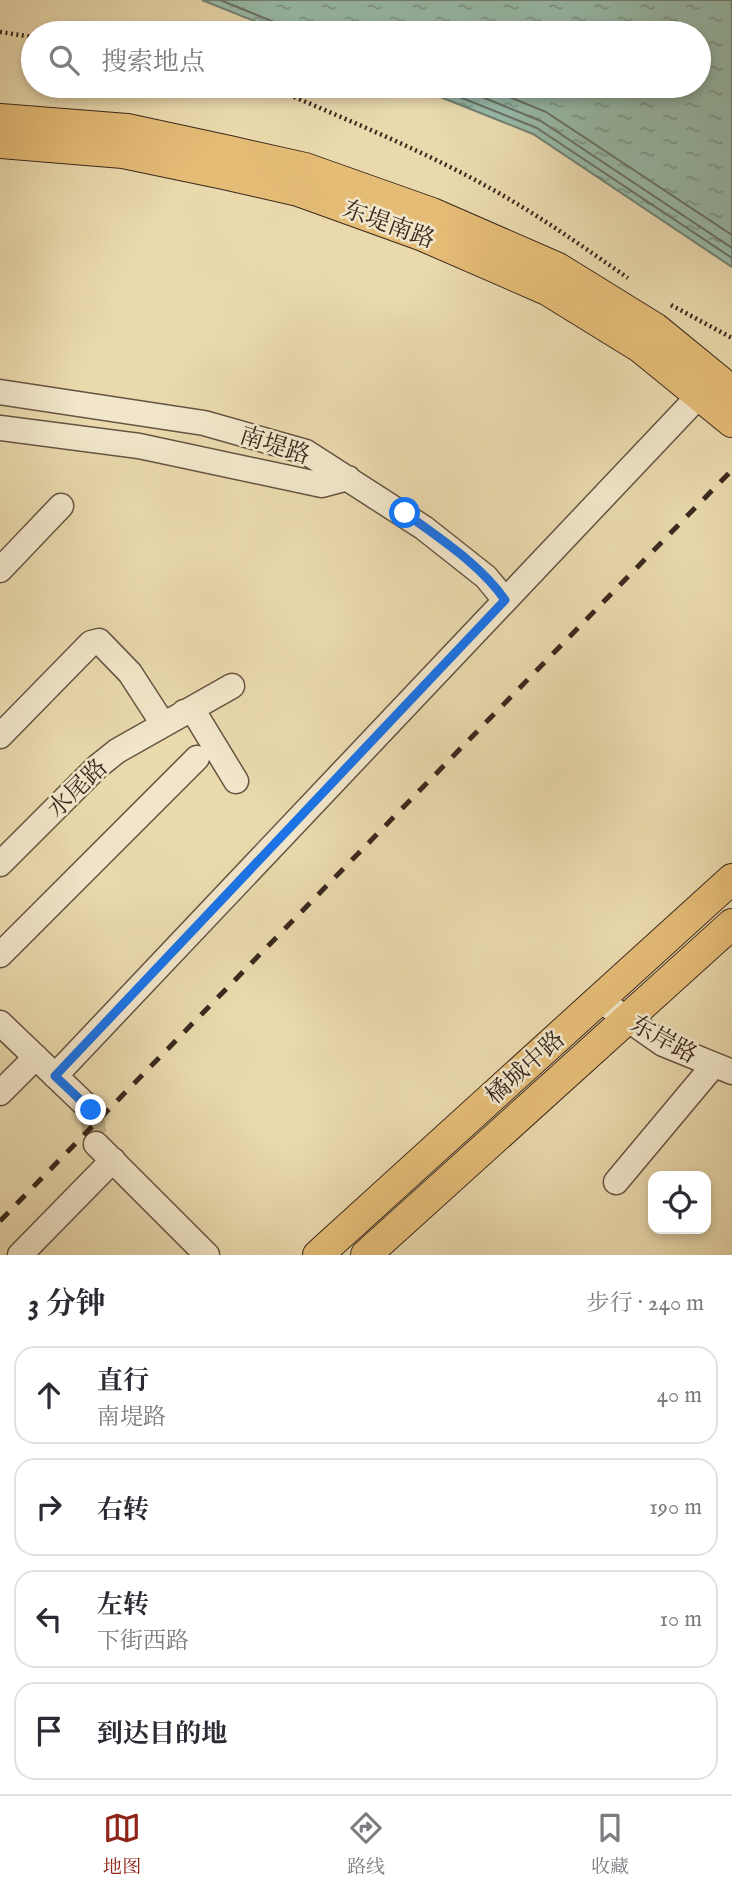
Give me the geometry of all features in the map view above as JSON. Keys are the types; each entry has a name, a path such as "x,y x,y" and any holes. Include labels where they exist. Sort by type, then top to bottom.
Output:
{"main road":[{"name":"东堤南路","path":"0,119 127,129 229,151 305,168 432,213 558,268 655,328 716,388 732,422"},
{"name":"东堤南路","path":"0,143 123,153 298,191 411,231 547,290 641,348 716,388"},
{"name":"橘城中路","path":"318,1255 732,880"},
{"name":"橘城中路","path":"366,1255 732,924"}],"street":[{"path":"55,1076 505,600 716,388"},
{"name":"南堤路","path":"0,392 176,419 230,430 306,452 405,513 486,577 505,600"},
{"path":"0,428 139,446 322,485 348,478"},
{"path":"0,570 61,506"},
{"path":"0,736 95,642 174,718 191,712 197,717 236,781"},
{"name":"水尾路","path":"0,864 97,767 117,751 232,686"},
{"path":"0,955 197,758"},
{"name":"东岸路","path":"600,1000 663,1044 722,1069"},
{"path":"0,1023 91,1110"},
{"path":"0,1093 36,1057"},
{"path":"617,1182 722,1069"},
{"path":"20,1255 104,1152 206,1255"}],"path":[{"path":"0,32 21,35"},
{"path":"295,98 488,187 556,228 631,280"},
{"path":"663,300 732,338"}],"water":[{"path":"202,0 732,0 732,267 533,134 443,98 711,98 711,21 254,21"}],"tunnel":[{"path":"91,1110 96,1144"}],"railway":[{"path":"0,1221 732,470"}],"route":[{"path":"91,1110 55,1076 505,600 470,563 405,513"}]}
